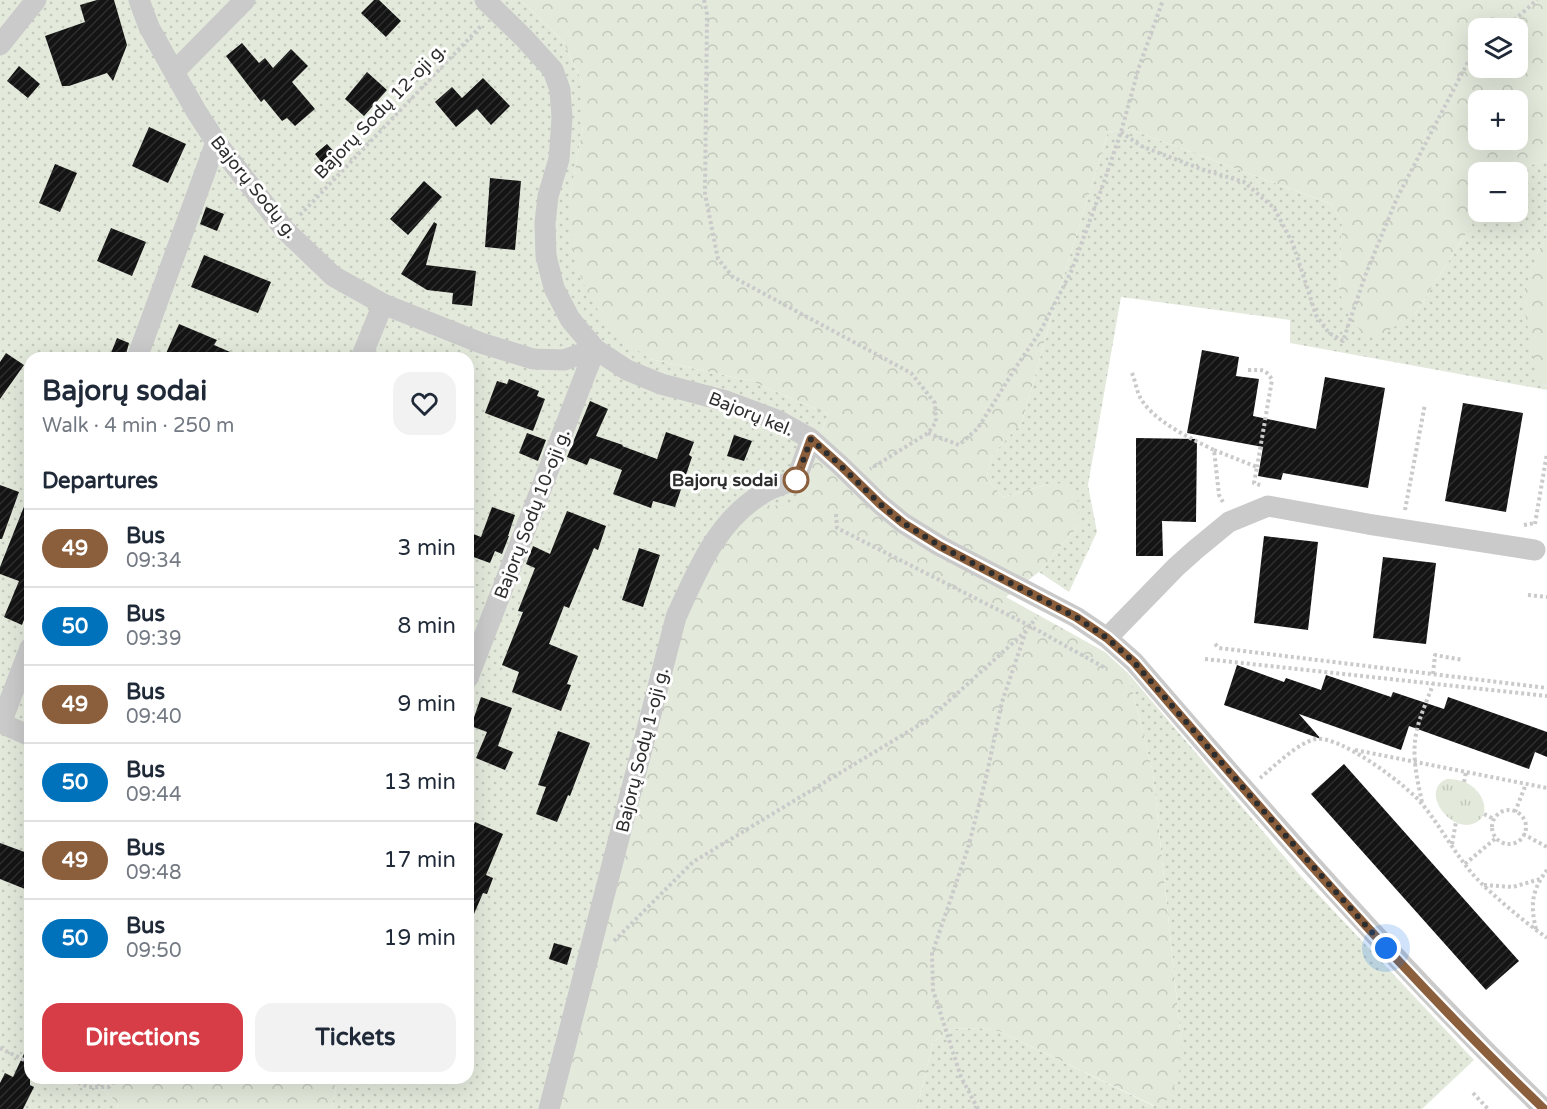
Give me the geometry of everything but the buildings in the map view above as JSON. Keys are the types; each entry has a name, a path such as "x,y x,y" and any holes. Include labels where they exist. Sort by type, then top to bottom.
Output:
{"street":[{"path":"0,45 36,0"},
{"name":"Bajorų Sodų g.","path":"139,0 149,27 216,142 285,230 333,276 383,304 481,343 533,359 564,360 596,349"},
{"path":"174,72 245,0"},
{"name":"Bajorų kel.","path":"490,5 553,70 560,90 562,118 559,159 548,196 545,223 546,255 554,288 570,319 596,349 627,370 661,384 726,401 777,420 811,439 903,523 940,546 1076,617 1107,638 1134,662 1370,930 1544,1109"},
{"path":"140,352 216,142"},
{"path":"363,352 383,304"},
{"name":"Bajorų Sodų 10-oji g.","path":"474,663 596,349"},
{"name":"Bajorų Sodų 1-oji g.","path":"549,1109 676,617 701,562 722,530 745,506 764,492 796,480 811,439"},
{"path":"1107,638 1176,567 1229,522 1268,506 1535,550"},
{"path":"24,664 1,723 24,733"}],"path":[{"path":"704,0 707,14 705,194 718,260 733,277 910,373 935,403 936,422 928,433 855,479"},
{"path":"928,433 959,445 978,429 1040,332 1071,272 1121,132 1138,67 1163,0"},
{"path":"1516,18 1537,0"},
{"name":"Bajorų Sodų 12-oji g.","path":"285,230 490,5"},
{"path":"1121,132 1141,146 1201,169 1244,182 1274,208 1293,244 1316,315 1329,333 1343,340 1396,198 1468,62"},
{"path":"1248,370 1263,370 1272,380 1257,467"},
{"path":"1132,373 1140,397 1150,411 1177,431 1214,450 1219,495 1233,520"},
{"path":"1400,529 1425,404"},
{"path":"1535,550 1534,523 1547,453"},
{"path":"836,514 837,528 1108,669"},
{"path":"1528,595 1547,597"},
{"path":"611,945 693,862 929,719 1028,628 1048,603"},
{"path":"978,1109 961,1077 933,990 932,954 968,848 1002,702 1028,628"},
{"path":"1215,644 1219,648 1547,688"},
{"path":"1433,674 1434,655 1463,660"},
{"path":"1205,659 1547,696"},
{"path":"1422,803 1415,762 1417,730 1433,684"},
{"path":"1245,789 1302,744 1315,739 1324,739 1352,750 1547,788"},
{"path":"1352,750 1404,786 1422,803 1465,864 1483,885 1547,938"},
{"path":"1464,782 1466,772"},
{"path":"1515,812 1526,784"},
{"path":"1507,810 1515,812 1524,821 1524,834 1518,841 1502,843 1492,830 1494,819 1507,810"},
{"path":"1484,814 1494,819"},
{"path":"1451,845 1456,822"},
{"path":"1524,834 1547,847"},
{"path":"1465,864 1496,838"},
{"path":"1536,929 1532,903 1535,889 1547,870"},
{"path":"1483,885 1513,886 1540,879"},
{"path":"0,1048 24,1061"},
{"path":"83,1084 88,1086 109,1086 111,1084"},
{"path":"1473,1093 1488,1109"}],"green space":[{"path":"0,0 521,0 563,41 583,83 583,126 570,197 650,359 751,381 828,414 794,507 764,505 558,1109 331,1109 336,1090 334,1084 474,1084 474,352 24,352 24,1084 97,1084 117,1102 118,1109 0,1109"},
{"path":"521,0 1547,0 1547,160 1528,166 1528,162 1468,162 1468,222 1474,222 1415,314 1377,338 1363,336 1339,293 1342,221 1331,204 1129,129 1108,132 1056,301 1022,422 993,454 986,478 1003,497 1049,484 1065,483 1077,490 1079,525 1039,572 1006,597 1105,652 1128,673 1153,773 1181,1039 1179,1074 1169,1099 1155,1106 999,1031 979,1028 951,1029 933,1042 917,1109 558,1109 683,618 707,566 743,519 764,505 794,506 828,414 751,381 650,359 628,344 605,321 588,295 573,256 570,197 583,126 583,83 563,41"},
{"path":"1129,129 1331,204 1342,221 1339,293 1415,314 1474,222 1528,222 1528,166 1547,160 1547,237 1537,253 1538,382 1547,386 1547,390 1290,343 1290,320 1121,297 1088,485 1097,532 1069,592 1039,572 1079,525 1049,484 1003,497 986,478 993,454 1022,422 1056,301 1108,132"},
{"path":"1547,237 1547,386 1538,382 1522,297 1537,253"},
{"path":"1128,673 1300,875 1474,1060 1422,1109 917,1109 933,1042 951,1029 979,1028 999,1031 1154,1106 1181,1039 1153,773"},
{"path":"1447,779 1467,783 1480,795 1485,809 1477,822 1467,825 1458,823 1442,810 1437,801 1436,792 1439,785"},
{"path":"97,1084 334,1084 336,1090 331,1109 118,1109 117,1102"}],"bus line":[{"name":"49","path":"796,480 811,439 903,523 940,546 1076,617 1107,638 1134,662 1370,930 1544,1109"}],"place":[{"name":"Bajorų sodai","path":"796,480"}],"route":[{"path":"796,480 811,439 903,523 940,546 1076,617 1107,638 1134,662 1386,948"}]}
